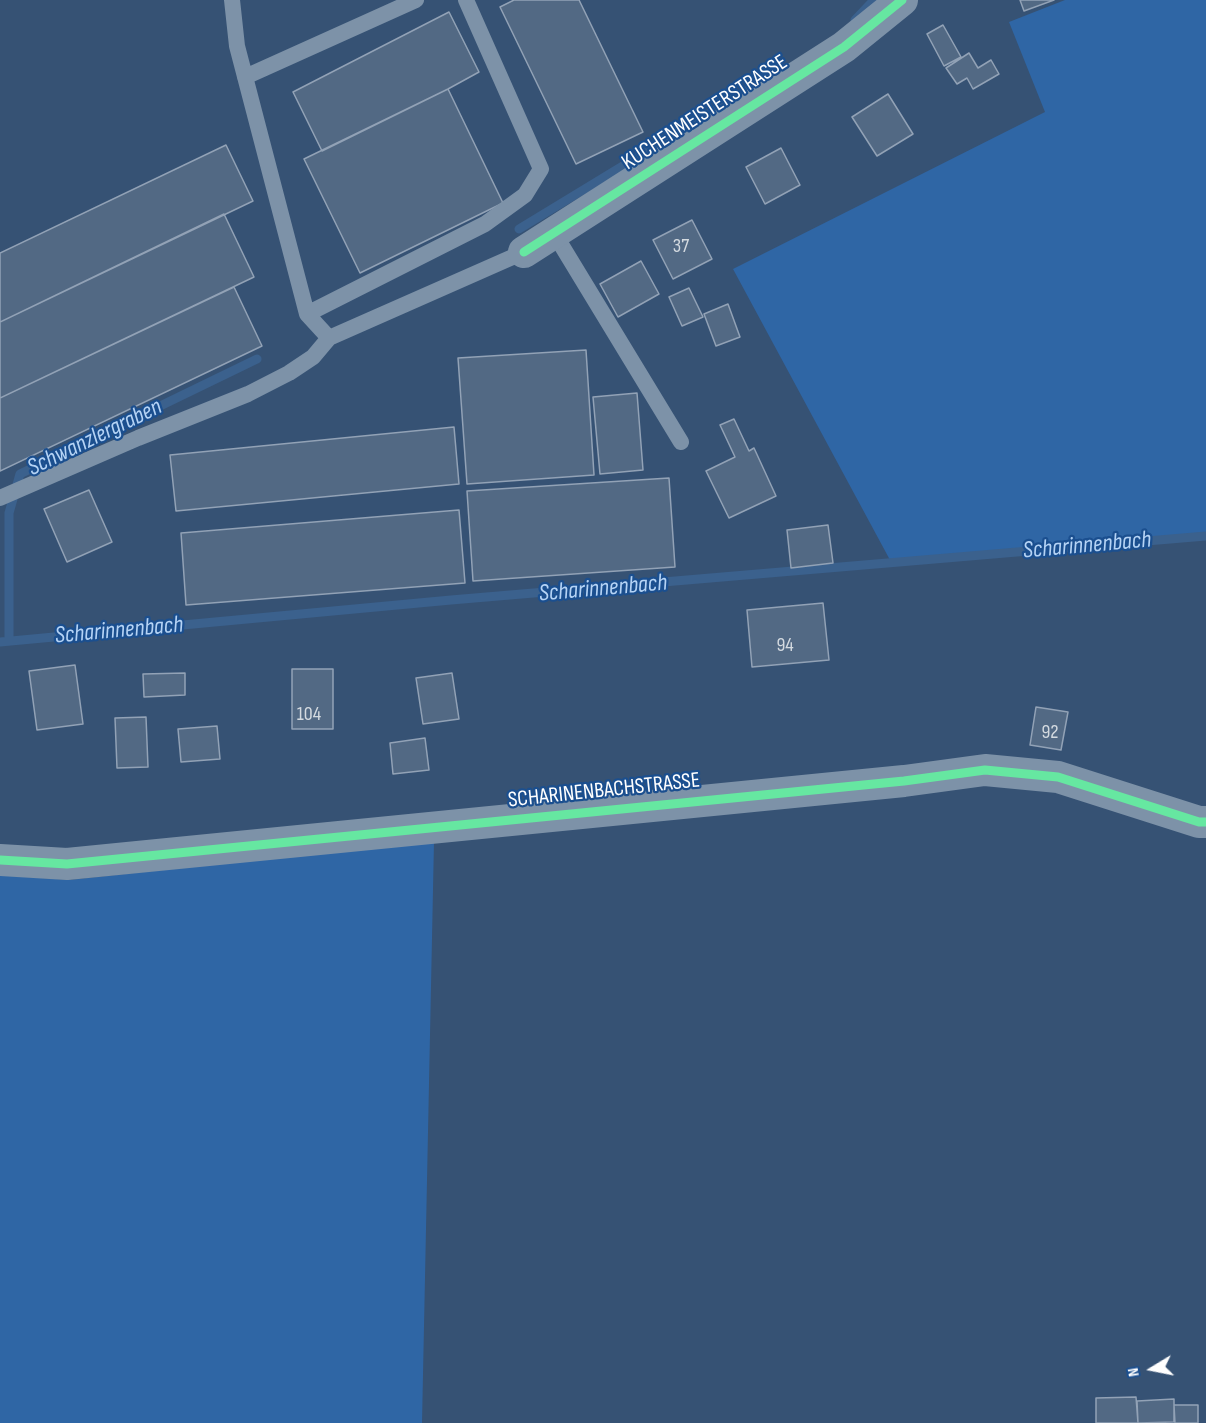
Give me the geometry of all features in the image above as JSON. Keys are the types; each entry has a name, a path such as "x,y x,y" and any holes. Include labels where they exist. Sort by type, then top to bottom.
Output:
{"street":[{"name":"KUCHENMEISTERSTRASSE","path":"524,252 844,47 902,0"},
{"name":"SCHARINENBACHSTRASSE","path":"0,860 67,864 904,781 985,770 1058,777 1199,822 1206,822"}],"lane":[{"path":"231,0 244,77 307,314 329,338"},
{"path":"244,77 416,0"},
{"path":"307,314 485,224 525,195 541,170 466,0"},
{"path":"554,233 681,442"},
{"path":"0,498 258,388 289,373 313,357 329,338 524,252"}],"shaded area":[{"path":"1065,0 1206,0 1206,536 890,560 733,269 1045,112 1009,22"},
{"path":"434,841 422,1423 0,1423 0,875 69,880"}],"building":[{"path":"514,0 579,0 643,132 576,164 500,7"},
{"path":"1020,0 1054,0 1024,11"},
{"path":"449,12 479,72 322,151 293,92"},
{"path":"943,25 961,57 944,66 927,34"},
{"path":"969,53 978,68 991,60 999,74 973,89 967,78 957,84 946,68"},
{"path":"448,89 503,203 360,273 304,159"},
{"path":"888,94 913,134 877,156 852,117"},
{"path":"226,145 253,201 0,322 0,253"},
{"path":"781,148 800,185 765,204 746,167"},
{"path":"224,214 254,277 0,398 0,322"},
{"path":"692,220 712,259 673,279 653,240"},
{"path":"641,261 659,294 618,317 600,284"},
{"path":"234,287 262,346 0,471 0,398"},
{"path":"689,288 703,317 682,326 669,297"},
{"path":"728,304 740,337 716,346 704,314"},
{"path":"586,350 594,475 467,484 458,358"},
{"path":"637,393 643,470 600,474 593,397"},
{"path":"734,419 749,451 754,448 776,496 729,518 706,471 735,457 720,425"},
{"path":"454,427 459,484 176,511 170,455"},
{"path":"669,478 675,567 473,581 467,491"},
{"path":"89,490 112,542 67,562 44,509"},
{"path":"459,510 465,583 186,605 181,533"},
{"path":"828,525 833,563 791,568 787,530"},
{"path":"823,603 829,660 752,667 747,610"},
{"path":"75,665 83,724 37,730 29,671"},
{"path":"292,669 333,669 333,729 292,729"},
{"path":"185,673 185,695 144,697 143,674"},
{"path":"452,673 459,719 423,724 416,678"},
{"path":"1036,707 1068,712 1061,750 1030,745"},
{"path":"146,717 148,767 117,768 115,718"},
{"path":"217,726 220,759 181,762 178,729"},
{"path":"425,738 429,770 393,774 390,743"},
{"path":"1136,1397 1138,1423 1096,1423 1096,1398"},
{"path":"1174,1399 1174,1422 1138,1423 1137,1401"},
{"path":"1174,1405 1198,1405 1198,1423 1175,1423"}],"waterway":[{"name":"Schwanzlergraben","path":"855,20 874,0"},
{"name":"Schwanzlergraben","path":"519,229 764,80"},
{"name":"Schwanzlergraben","path":"9,641 9,513 20,474 257,359"},
{"name":"Scharinnenbach","path":"0,642 451,600 1206,536"}],"cycle path":[{"path":"524,252 844,47 902,0"},
{"path":"0,860 67,864 904,781 985,770 1058,777 1199,822 1206,822"}]}
